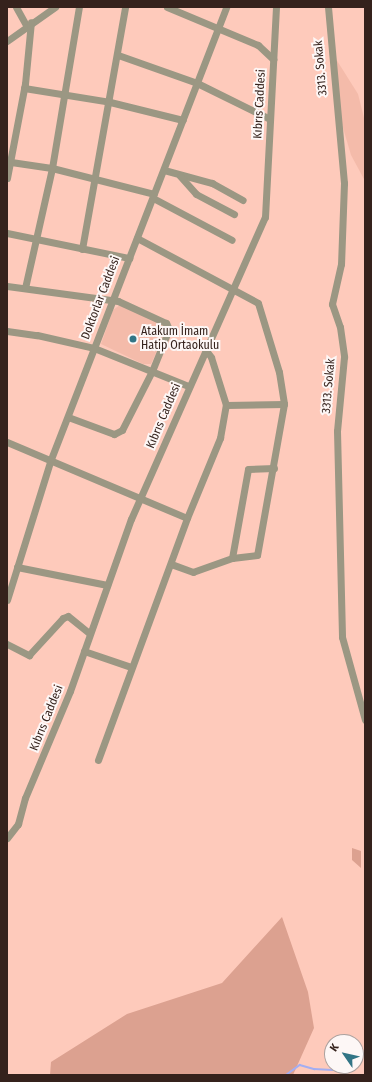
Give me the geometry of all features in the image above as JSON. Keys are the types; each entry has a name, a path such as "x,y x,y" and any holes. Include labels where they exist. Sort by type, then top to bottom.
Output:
{"street":[{"path":"7,178 24,88 28,24 16,7"},
{"path":"7,41 28,24 55,7"},
{"path":"25,288 39,240 66,94 79,7"},
{"path":"82,249 110,102 125,7"},
{"name":"Doktorlar Caddesi","path":"7,600 51,459 226,7"},
{"name":"Kıbrıs Caddesi","path":"7,838 18,824 84,651 140,497 188,386 265,217 276,7"},
{"name":"3313. Sokak","path":"328,7 344,183 342,264 332,304 340,327 344,357 336,445 342,637 365,720"},
{"path":"172,8 258,45 273,59"},
{"path":"118,55 197,83 270,119"},
{"path":"24,88 110,102 183,120"},
{"path":"11,162 52,168 153,196 232,240"},
{"path":"164,170 180,176 212,183 243,200"},
{"path":"180,176 196,194 234,214"},
{"path":"7,233 128,258"},
{"path":"137,238 232,290 255,300 260,307 279,372 284,404 258,553 232,558 193,572 171,564"},
{"path":"7,286 118,301 166,323 169,329 152,371 118,433 68,417"},
{"path":"7,331 37,334 94,348 188,386"},
{"path":"98,760 187,518 220,438 226,404 211,357 205,349"},
{"path":"226,404 284,404"},
{"path":"7,442 51,459 187,518"},
{"path":"232,558 248,469 274,468"},
{"path":"18,567 107,585"},
{"path":"7,644 29,655 62,618 68,616 90,634"},
{"path":"84,651 131,667"}],"shaded area":[{"path":"336,59 358,94 365,122 365,181 351,155 336,104"},
{"name":"Atakum İmam Hatip Ortaokulu","path":"120,305 162,324 165,333 151,364 143,364 101,344 113,310"},
{"path":"352,848 361,851 361,868 352,860"},
{"path":"282,917 308,992 314,1028 293,1075 50,1075 51,1062 127,1014 222,983"}],"waterway":[{"path":"286,1075 300,1065 314,1069 324,1070"}],"place":[{"name":"Atakum İmam Hatip Ortaokulu","path":"133,339"}]}
